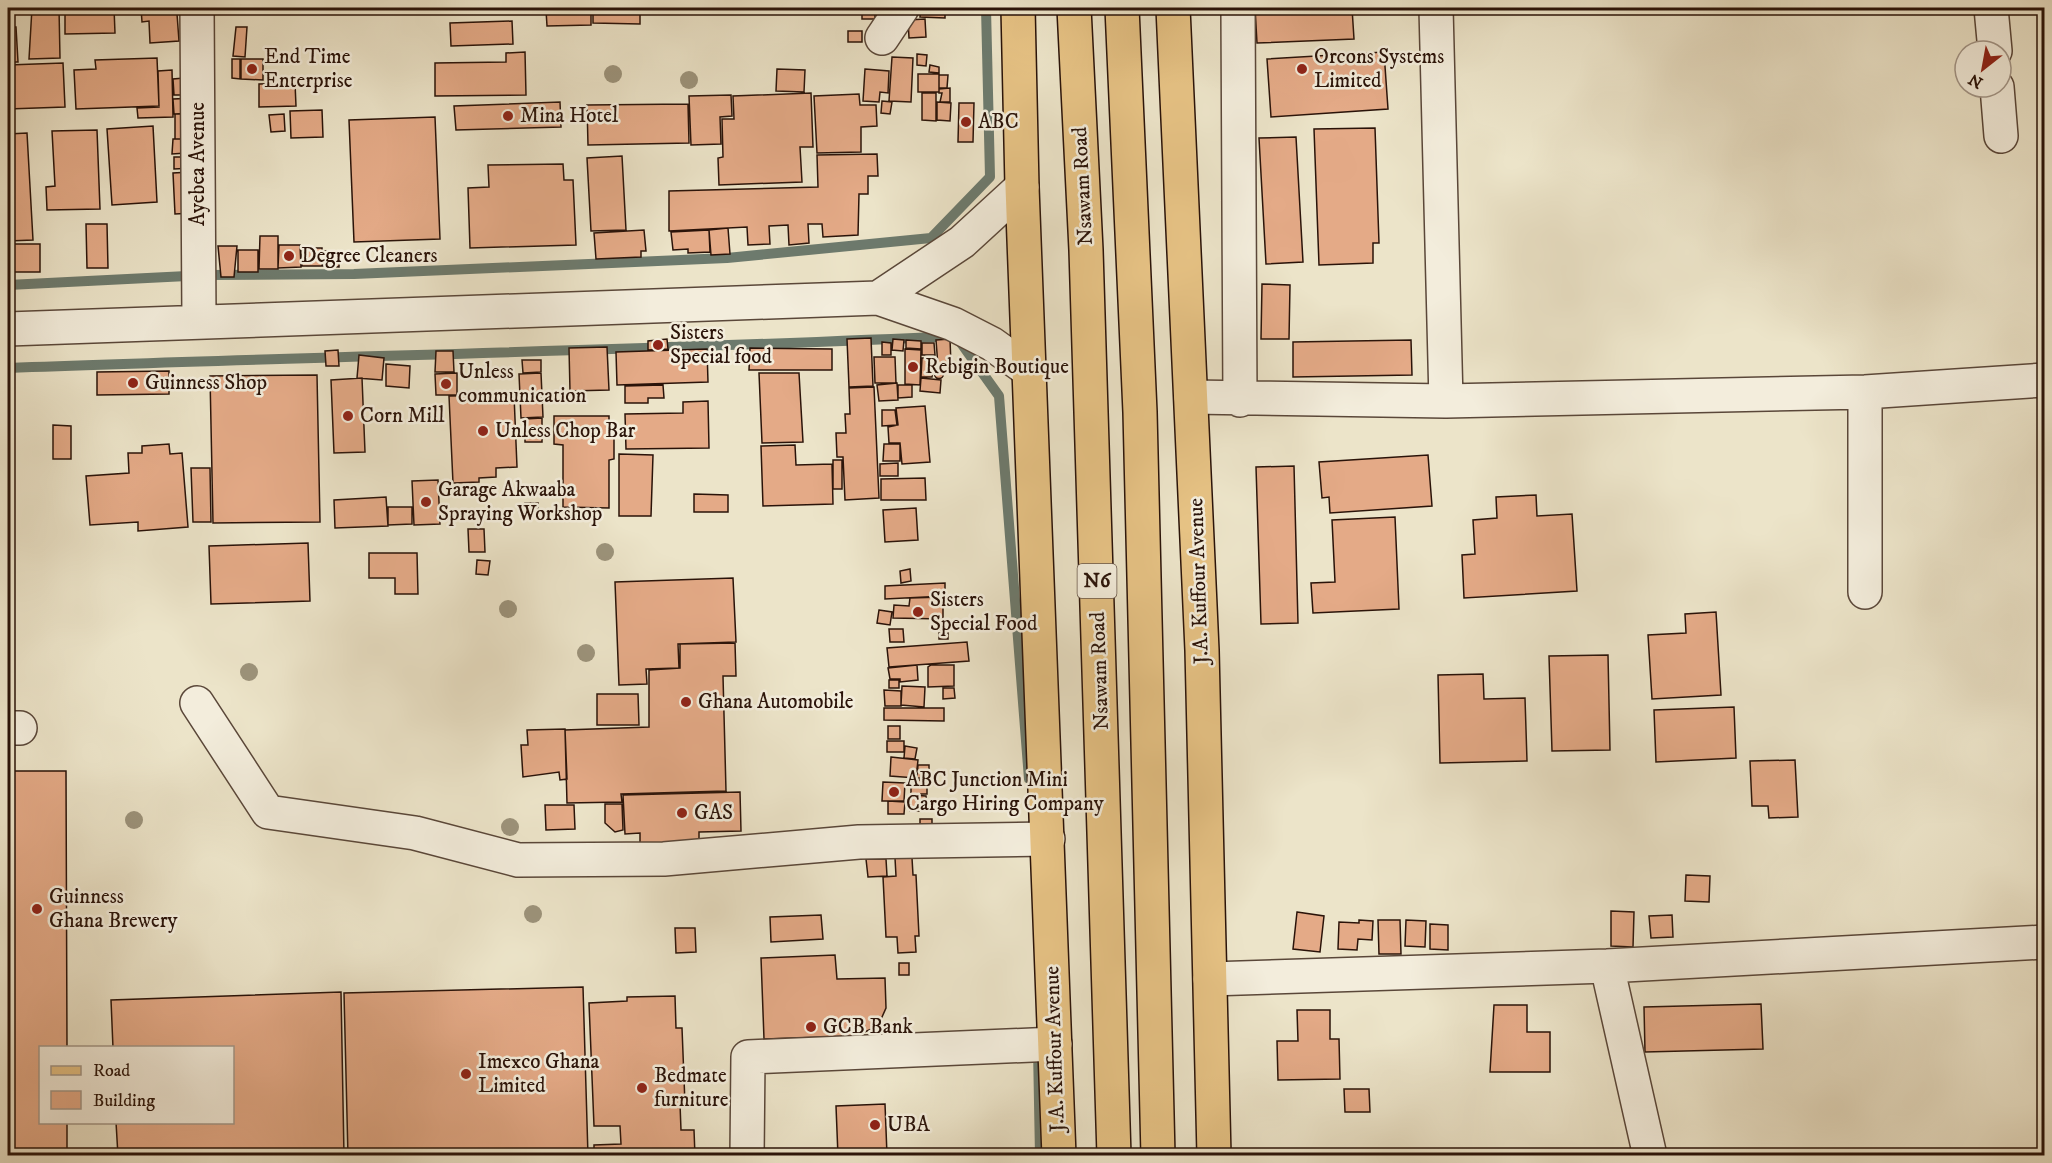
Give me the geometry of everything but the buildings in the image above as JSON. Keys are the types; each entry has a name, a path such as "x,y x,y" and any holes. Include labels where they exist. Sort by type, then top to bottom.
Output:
{"main road":[{"name":"J.A. Kuffour Avenue","path":"1018,8 1022,188 1031,372 1059,1155"},
{"name":"Nsawam Road","path":"1074,8 1089,332 1114,1155"},
{"name":"N6","path":"1122,8 1140,412 1158,1155"},
{"name":"J.A. Kuffour Avenue","path":"1173,8 1202,650 1215,1155"}],"street":[{"name":"Ayebea Avenue","path":"197,8 199,320"},
{"path":"882,38 902,8"},
{"path":"1238,8 1240,400"},
{"path":"1436,8 1446,401"},
{"path":"1991,8 1994,39"},
{"path":"1998,99 2001,136"},
{"path":"878,298 962,242 1022,188"},
{"path":"8,328 878,298 953,324 992,344 1031,372"},
{"path":"1191,397 1240,400 1446,401 1865,392 2044,380"},
{"path":"1865,392 1865,592"},
{"path":"197,703 268,812 415,833 518,860 664,859 859,842 1048,839"},
{"path":"1210,979 1607,966 2044,942"},
{"path":"1607,966 1650,1155"},
{"path":"747,1155 748,1057 1055,1044"}],"waterway":[{"path":"8,285 207,275 354,274 727,258 931,238 990,177 986,8"},
{"path":"8,368 719,346 956,336 999,396 1029,779"},
{"path":"1038,1049 1040,1156"}],"place":[{"name":"End Time Enterprise","path":"252,69"},
{"name":"Orcons Systems Limited","path":"1302,69"},
{"name":"Mina Hotel","path":"508,116"},
{"name":"ABC","path":"966,122"},
{"name":"Degree Cleaners","path":"289,256"},
{"name":"Sisters Special food","path":"658,345"},
{"name":"Rebigin Boutique","path":"913,367"},
{"name":"Guinness Shop","path":"133,383"},
{"name":"Unless communication","path":"446,384"},
{"name":"Corn Mill","path":"348,416"},
{"name":"Unless Chop Bar","path":"483,431"},
{"name":"Garage Akwaaba Spraying Workshop","path":"426,502"},
{"name":"Sisters Special Food","path":"918,612"},
{"name":"Ghana Automobile","path":"686,702"},
{"name":"ABC Junction Mini Cargo Hiring Company","path":"894,792"},
{"name":"GAS","path":"682,813"},
{"name":"Guinness Ghana Brewery","path":"37,909"},
{"name":"GCB Bank","path":"811,1027"},
{"name":"Imexco Ghana Limited","path":"466,1074"},
{"name":"Bedmate furniture","path":"642,1088"},
{"name":"UBA","path":"875,1125"}]}
